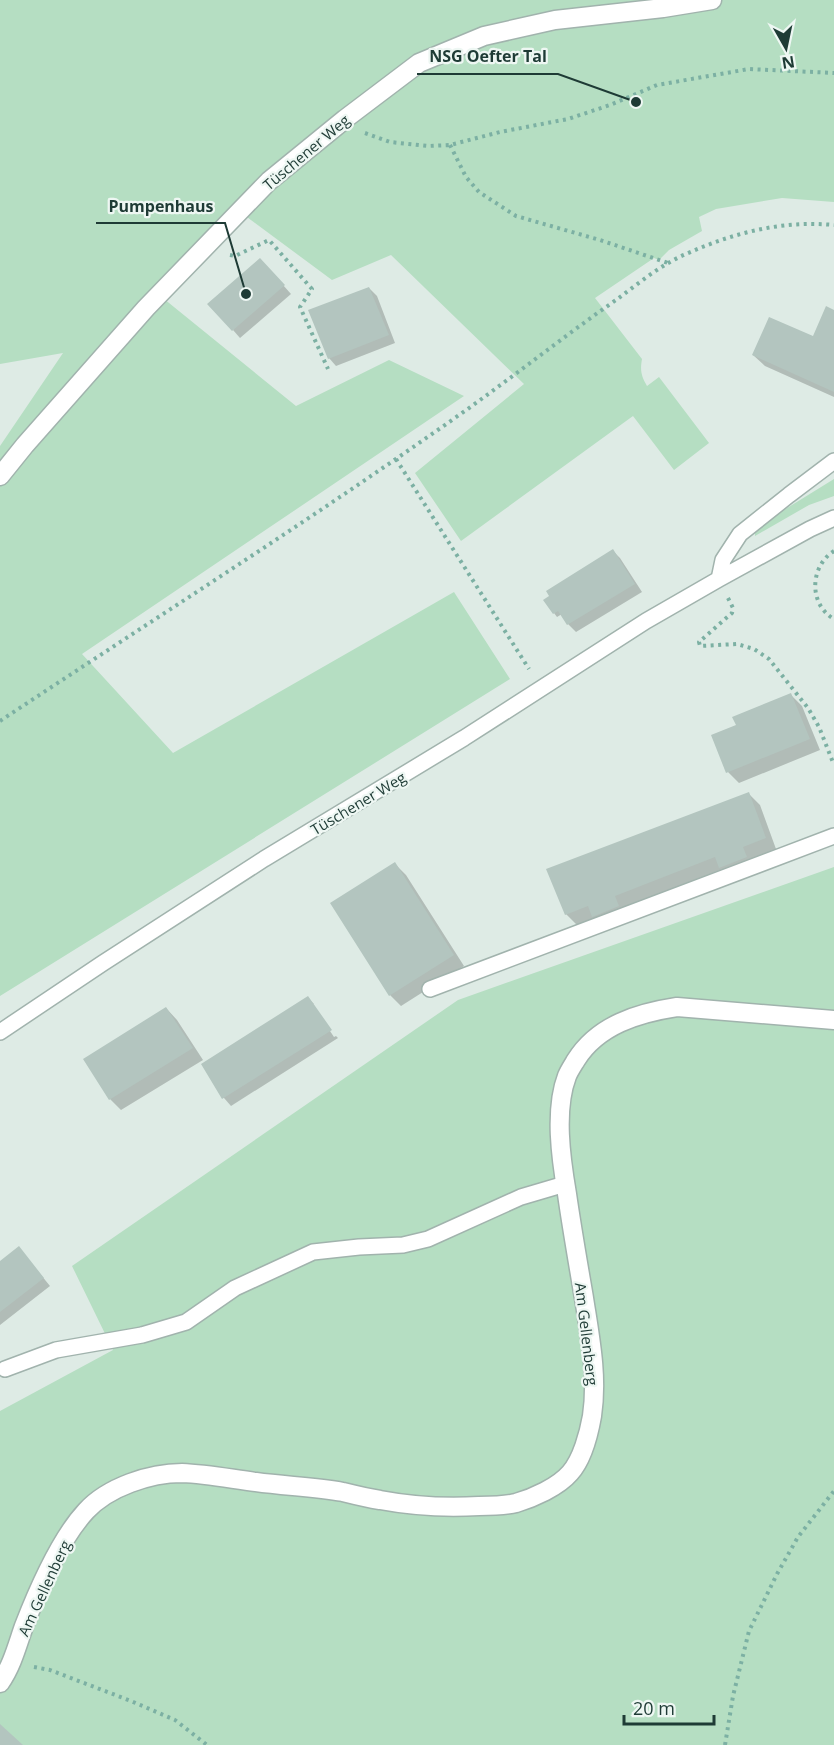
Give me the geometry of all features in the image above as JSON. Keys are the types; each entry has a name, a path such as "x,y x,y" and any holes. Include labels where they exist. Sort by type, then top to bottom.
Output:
{"street":[{"name":"Tüschener Weg","path":"0,476 146,308 269,181 419,63 484,36 555,20 712,0"},
{"name":"Am Gellenberg","path":"0,1683 12,1662 36,1598 68,1536 87,1510 106,1495 127,1485 153,1477 180,1473 342,1492 381,1501 450,1508 515,1503 546,1491 570,1473 585,1444 595,1396 594,1366 565,1184 560,1131 567,1076 581,1053 594,1039 612,1026 654,1010 677,1007 834,1020"}],"lane":[{"path":"718,579 723,560 740,534 834,461"},
{"name":"Tüschener Weg","path":"0,1032 264,859 464,738 646,621 718,579 834,518"},
{"path":"430,989 834,836"},
{"path":"4,1369 56,1350 142,1335 186,1322 235,1288 313,1252 403,1245 429,1239 521,1197 565,1184"}],"path":[{"path":"345,119 367,135 390,142 450,146 500,132 568,119 610,105 657,85 749,69 834,73"},
{"path":"450,146 466,177 479,192 516,216 668,262"},
{"path":"0,721 396,459 500,386 668,262 727,238 770,226 806,223 834,225"},
{"path":"269,240 312,289 300,307 327,369"},
{"path":"396,459 529,669"},
{"path":"834,551 823,559 815,577 815,591 821,607 827,615 834,619"},
{"path":"726,595 733,608 732,613 699,642 699,645 706,647 737,645 754,649 769,659 808,708 819,727 834,765"},
{"path":"725,1745 733,1696 749,1631 798,1537 834,1491"},
{"path":"12,1662 50,1670 131,1701 175,1720 207,1745"}],"green space":[{"path":"0,0 834,0 834,202 782,198 716,209 699,217 702,231 669,250 659,260 654,258 595,298 642,359 643,379 647,386 659,377 709,443 674,470 633,416 461,541 415,473 524,384 391,255 332,280 232,206 153,290 296,406 389,360 464,396 82,654 173,753 454,592 510,679 0,996 0,446 63,353 0,364"},
{"path":"834,479 834,496 809,505 755,536 758,526"},
{"path":"834,867 834,1745 0,1745 0,1411 113,1350 72,1266 458,1000"}],"building":[{"path":"260,258 285,285 232,331 207,304"},
{"path":"369,287 389,335 328,359 308,310"},
{"path":"826,306 834,310 834,392 752,355 769,317 813,336"},
{"path":"613,549 635,584 567,625 558,611 553,614 543,600 549,596 546,591"},
{"path":"791,693 810,739 726,773 711,735 736,725 732,717"},
{"path":"749,792 766,838 743,847 747,857 719,868 715,857 615,896 619,906 592,917 588,906 565,915 546,869"},
{"path":"395,862 454,955 389,996 330,903"},
{"path":"308,996 332,1030 222,1099 201,1064"},
{"path":"166,1007 193,1048 109,1100 83,1059"},
{"path":"19,1246 44,1278 0,1312 0,1261"},
{"path":"0,1724 23,1745 0,1745"}],"place":[{"name":"NSG Oefter Tal","path":"636,102"},
{"name":"Pumpenhaus","path":"246,294"}]}
